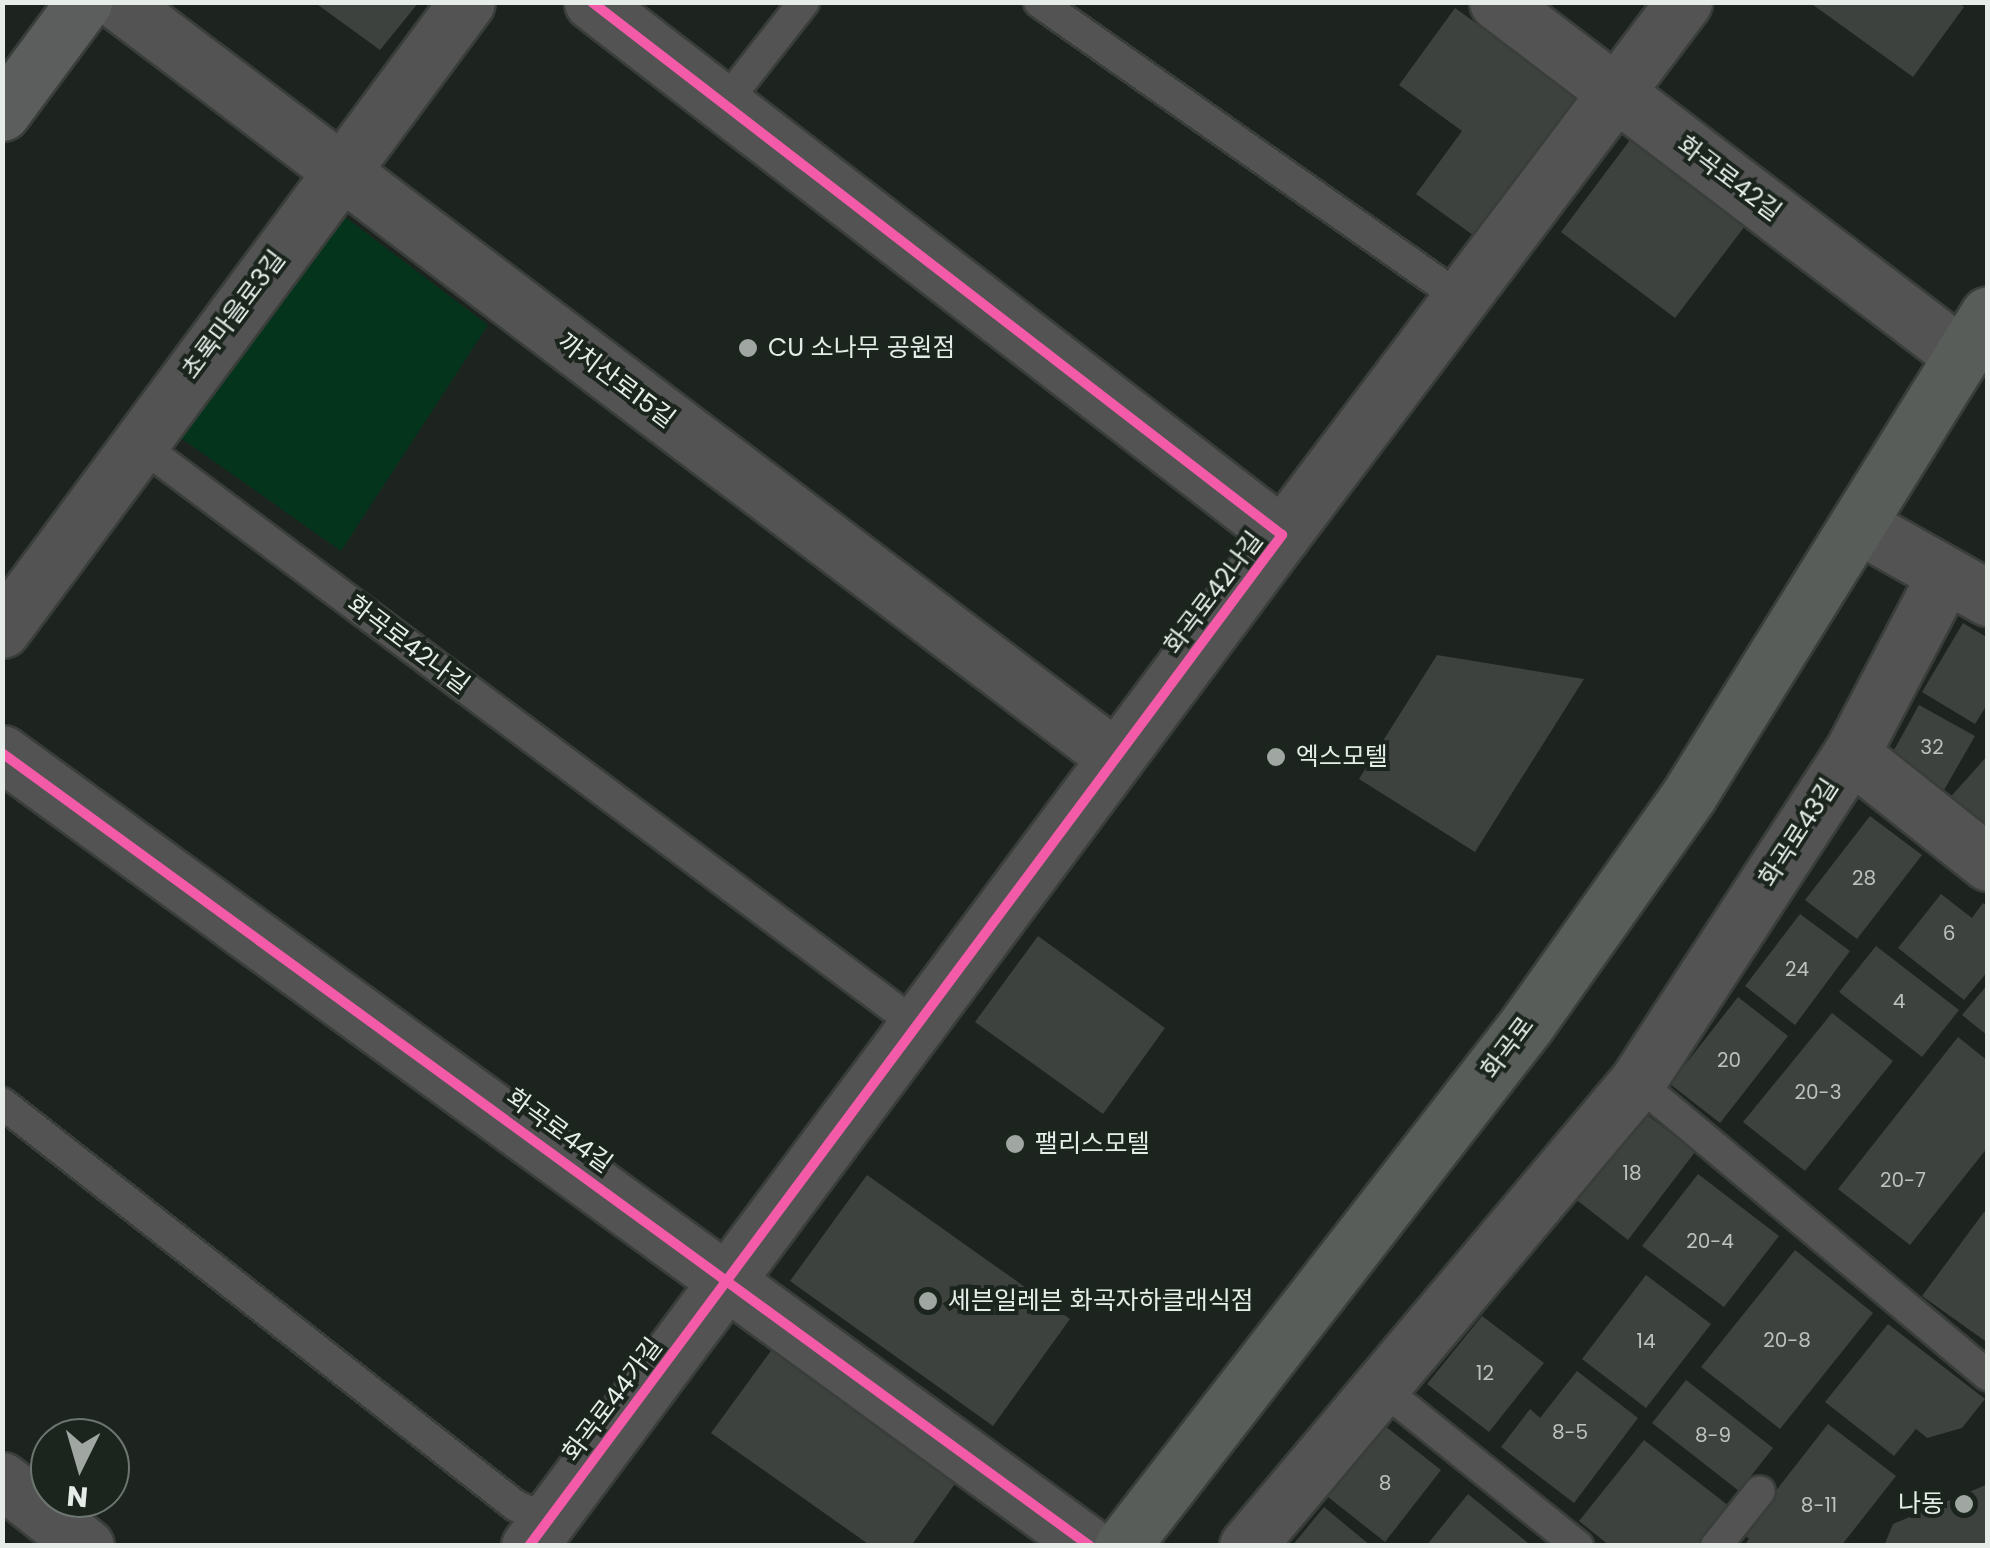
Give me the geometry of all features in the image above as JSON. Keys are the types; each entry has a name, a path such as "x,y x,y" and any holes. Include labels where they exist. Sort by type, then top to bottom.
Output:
{"main road":[{"name":"화곡로","path":"1122,1546 1526,1024 1689,795 1860,526 1975,335"}],"street":[{"path":"2,113 84,2"},
{"name":"까치산로15길","path":"118,2 1116,758"},
{"name":"초록마을로3길","path":"2,630 467,2"},
{"name":"화곡로42나길","path":"592,2 1282,535"},
{"name":"화곡로42길","path":"1497,2 1612,91 1975,335"},
{"name":"화곡로42나길","path":"730,1279 1612,91 1684,2"},
{"path":"1860,526 1966,587"},
{"name":"화곡로43길","path":"1248,1546 1384,1390 1637,1082 1851,754 1966,587"},
{"name":"화곡로44길","path":"2,752 730,1279 1090,1546"},
{"path":"1851,754 1988,863"},
{"name":"화곡로44가길","path":"538,1532 730,1279"},
{"path":"2,1480 86,1546"}],"lane":[{"path":"724,104 804,2"},
{"path":"1039,2 1459,297"},
{"name":"화곡로42나길","path":"138,443 918,1026"},
{"path":"1637,1082 1988,1376"},
{"name":"화곡로44가길","path":"2,1103 516,1506 538,1532"},
{"path":"1384,1390 1578,1546"},
{"path":"1716,1546 1760,1492"}],"green space":[{"path":"340,213 488,325 341,551 175,434"}],"building":[{"path":"314,2 419,2 380,50"},
{"path":"1809,2 1958,2 1964,7 1913,77"},
{"path":"1455,8 1579,97 1477,238 1416,194 1462,131 1399,85"},
{"path":"1630,140 1745,226 1675,318 1561,232"},
{"path":"1963,623 1988,638 1988,703 1975,724 1922,692"},
{"path":"1437,655 1584,679 1475,852 1359,779"},
{"path":"1919,705 1975,736 1944,790 1889,759"},
{"path":"1988,755 1988,837 1947,801"},
{"path":"1870,816 1922,855 1857,939 1805,900"},
{"path":"1941,894 1972,918 1983,903 1988,907 1988,971 1964,1000 1898,948"},
{"path":"1800,914 1850,951 1795,1025 1745,986"},
{"path":"1038,936 1165,1028 1103,1114 975,1022"},
{"path":"1876,946 1959,1010 1922,1057 1839,992"},
{"path":"1988,984 1988,1036 1962,1015"},
{"path":"1738,997 1788,1036 1720,1123 1670,1084"},
{"path":"1832,1013 1893,1061 1805,1171 1743,1122"},
{"path":"1958,1037 1988,1061 1988,1147 1910,1245 1838,1189"},
{"path":"1637,1107 1695,1152 1628,1240 1569,1194"},
{"path":"1698,1174 1779,1236 1724,1307 1642,1246"},
{"path":"867,1175 1070,1319 993,1426 790,1281"},
{"path":"1984,1212 1988,1215 1988,1343 1922,1296"},
{"path":"1795,1250 1873,1313 1780,1429 1701,1367"},
{"path":"1646,1275 1711,1324 1646,1408 1582,1359"},
{"path":"1482,1316 1544,1363 1489,1432 1427,1384"},
{"path":"1888,1324 1985,1399 1962,1428 1927,1438 1916,1429 1894,1456 1825,1402"},
{"path":"773,1348 959,1478 911,1546 871,1546 711,1433"},
{"path":"1577,1371 1638,1418 1574,1503 1501,1447 1530,1409 1540,1418"},
{"path":"1686,1380 1773,1448 1739,1491 1652,1423"},
{"path":"1828,1424 1896,1476 1841,1546 1744,1546 1749,1539 1743,1533"},
{"path":"1385,1426 1441,1470 1385,1542 1328,1497"},
{"path":"1644,1440 1729,1506 1697,1546 1610,1546 1579,1521"},
{"name":"나동","path":"1988,1484 1988,1546 1884,1546 1893,1524"},
{"path":"1468,1494 1528,1543 1527,1546 1426,1546"},
{"path":"1324,1507 1371,1546 1292,1546"}],"cycle path":[{"path":"529,1546 1282,535 592,2"},
{"path":"2,753 1090,1546"}],"place":[{"name":"CU 소나무 공원점","path":"748,348"},
{"name":"엑스모텔","path":"1276,757"},
{"name":"팰리스모텔","path":"1015,1144"},
{"name":"세븐일레븐 화곡자하클래식점","path":"928,1301"},
{"name":"나동","path":"1964,1504"}]}
